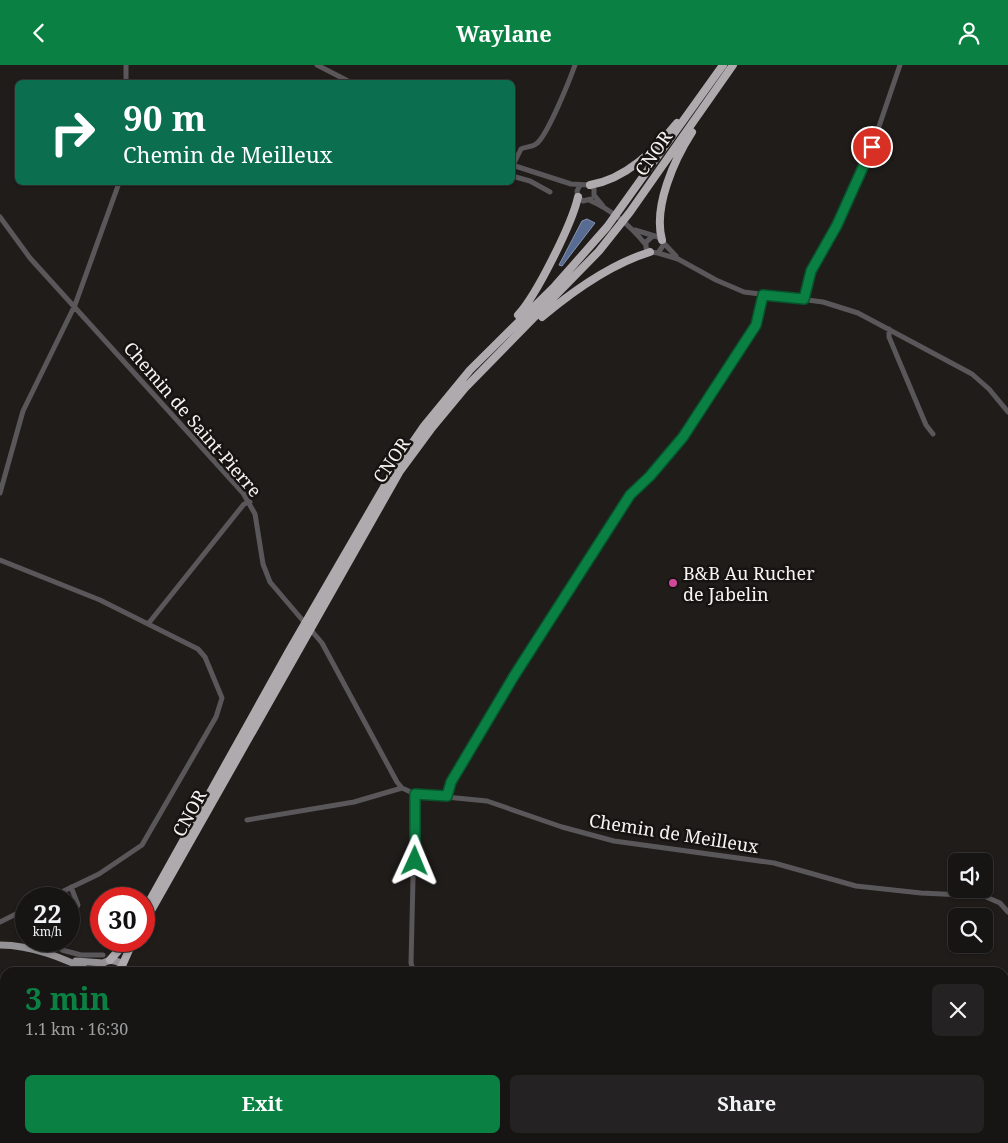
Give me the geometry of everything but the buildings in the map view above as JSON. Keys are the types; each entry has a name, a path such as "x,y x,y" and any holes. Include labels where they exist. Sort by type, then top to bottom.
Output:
{"highway":[{"name":"CNOR","path":"155,891 381,489 424,426 470,370 560,281 602,233 724,65"},
{"name":"CNOR","path":"155,903 387,492 449,405 500,351 561,292 604,244 630,211 734,65"},
{"path":"663,242 660,229 662,209 674,162 734,65"},
{"path":"590,185 621,172 654,150 708,88"},
{"path":"470,370 530,300 573,215 577,196"},
{"path":"500,351 554,307 583,287 648,249"},
{"path":"105,959 114,952"},
{"path":"124,967 129,952"}],"main road":[{"path":"0,945 19,947 66,960 81,967"},
{"path":"102,967 105,959"},
{"path":"66,960 105,959 119,967"}],"street":[{"path":"126,65 126,80"},
{"path":"317,65 346,80"},
{"path":"515,161 521,149 536,144 543,134 562,97 575,65"},
{"path":"804,299 811,271 842,216 872,147 900,65"},
{"path":"515,166 557,180 590,185 594,195 606,208 633,229 648,249 678,259 730,287 763,295 804,299 841,306 889,329 911,343 972,374 989,389 1008,412"},
{"path":"515,177 530,181 550,192"},
{"path":"557,180 583,201 589,200 606,208"},
{"path":"0,493 23,411 75,305 118,185"},
{"path":"577,196 580,185"},
{"path":"589,200 594,195"},
{"name":"Chemin de Saint-Pierre","path":"0,217 30,258 75,305 250,502 258,523 266,573 276,591 317,638 402,788"},
{"path":"633,229 653,236 663,242 678,259"},
{"path":"648,249 648,239 653,236"},
{"path":"658,253 663,242"},
{"path":"447,796 451,782 509,684 630,495 650,476 683,437 756,325 763,295"},
{"path":"889,329 889,337 926,425 933,434"},
{"path":"148,624 244,504 250,502"},
{"path":"0,560 100,600 198,649 203,655 222,698 221,708 142,845 99,874 71,887"},
{"path":"247,820 354,802 402,788"},
{"name":"Chemin de Meilleux","path":"402,788 415,794 487,801 562,827 614,841 774,863 856,886 921,893 984,896 1000,903 1008,912"},
{"path":"412,967 415,794"},
{"path":"0,922 15,914"},
{"path":"66,952 105,959"}],"water":[{"path":"587,219 595,223 562,266 559,265 582,221"}],"place":[{"name":"B&B Au Rucher de Jabelin","path":"673,583"}],"route":[{"path":"415,861 415,794 447,796 451,782 514,676 630,495 650,476 683,437 756,325 763,295 804,299 811,271 833,234 872,147"}]}
